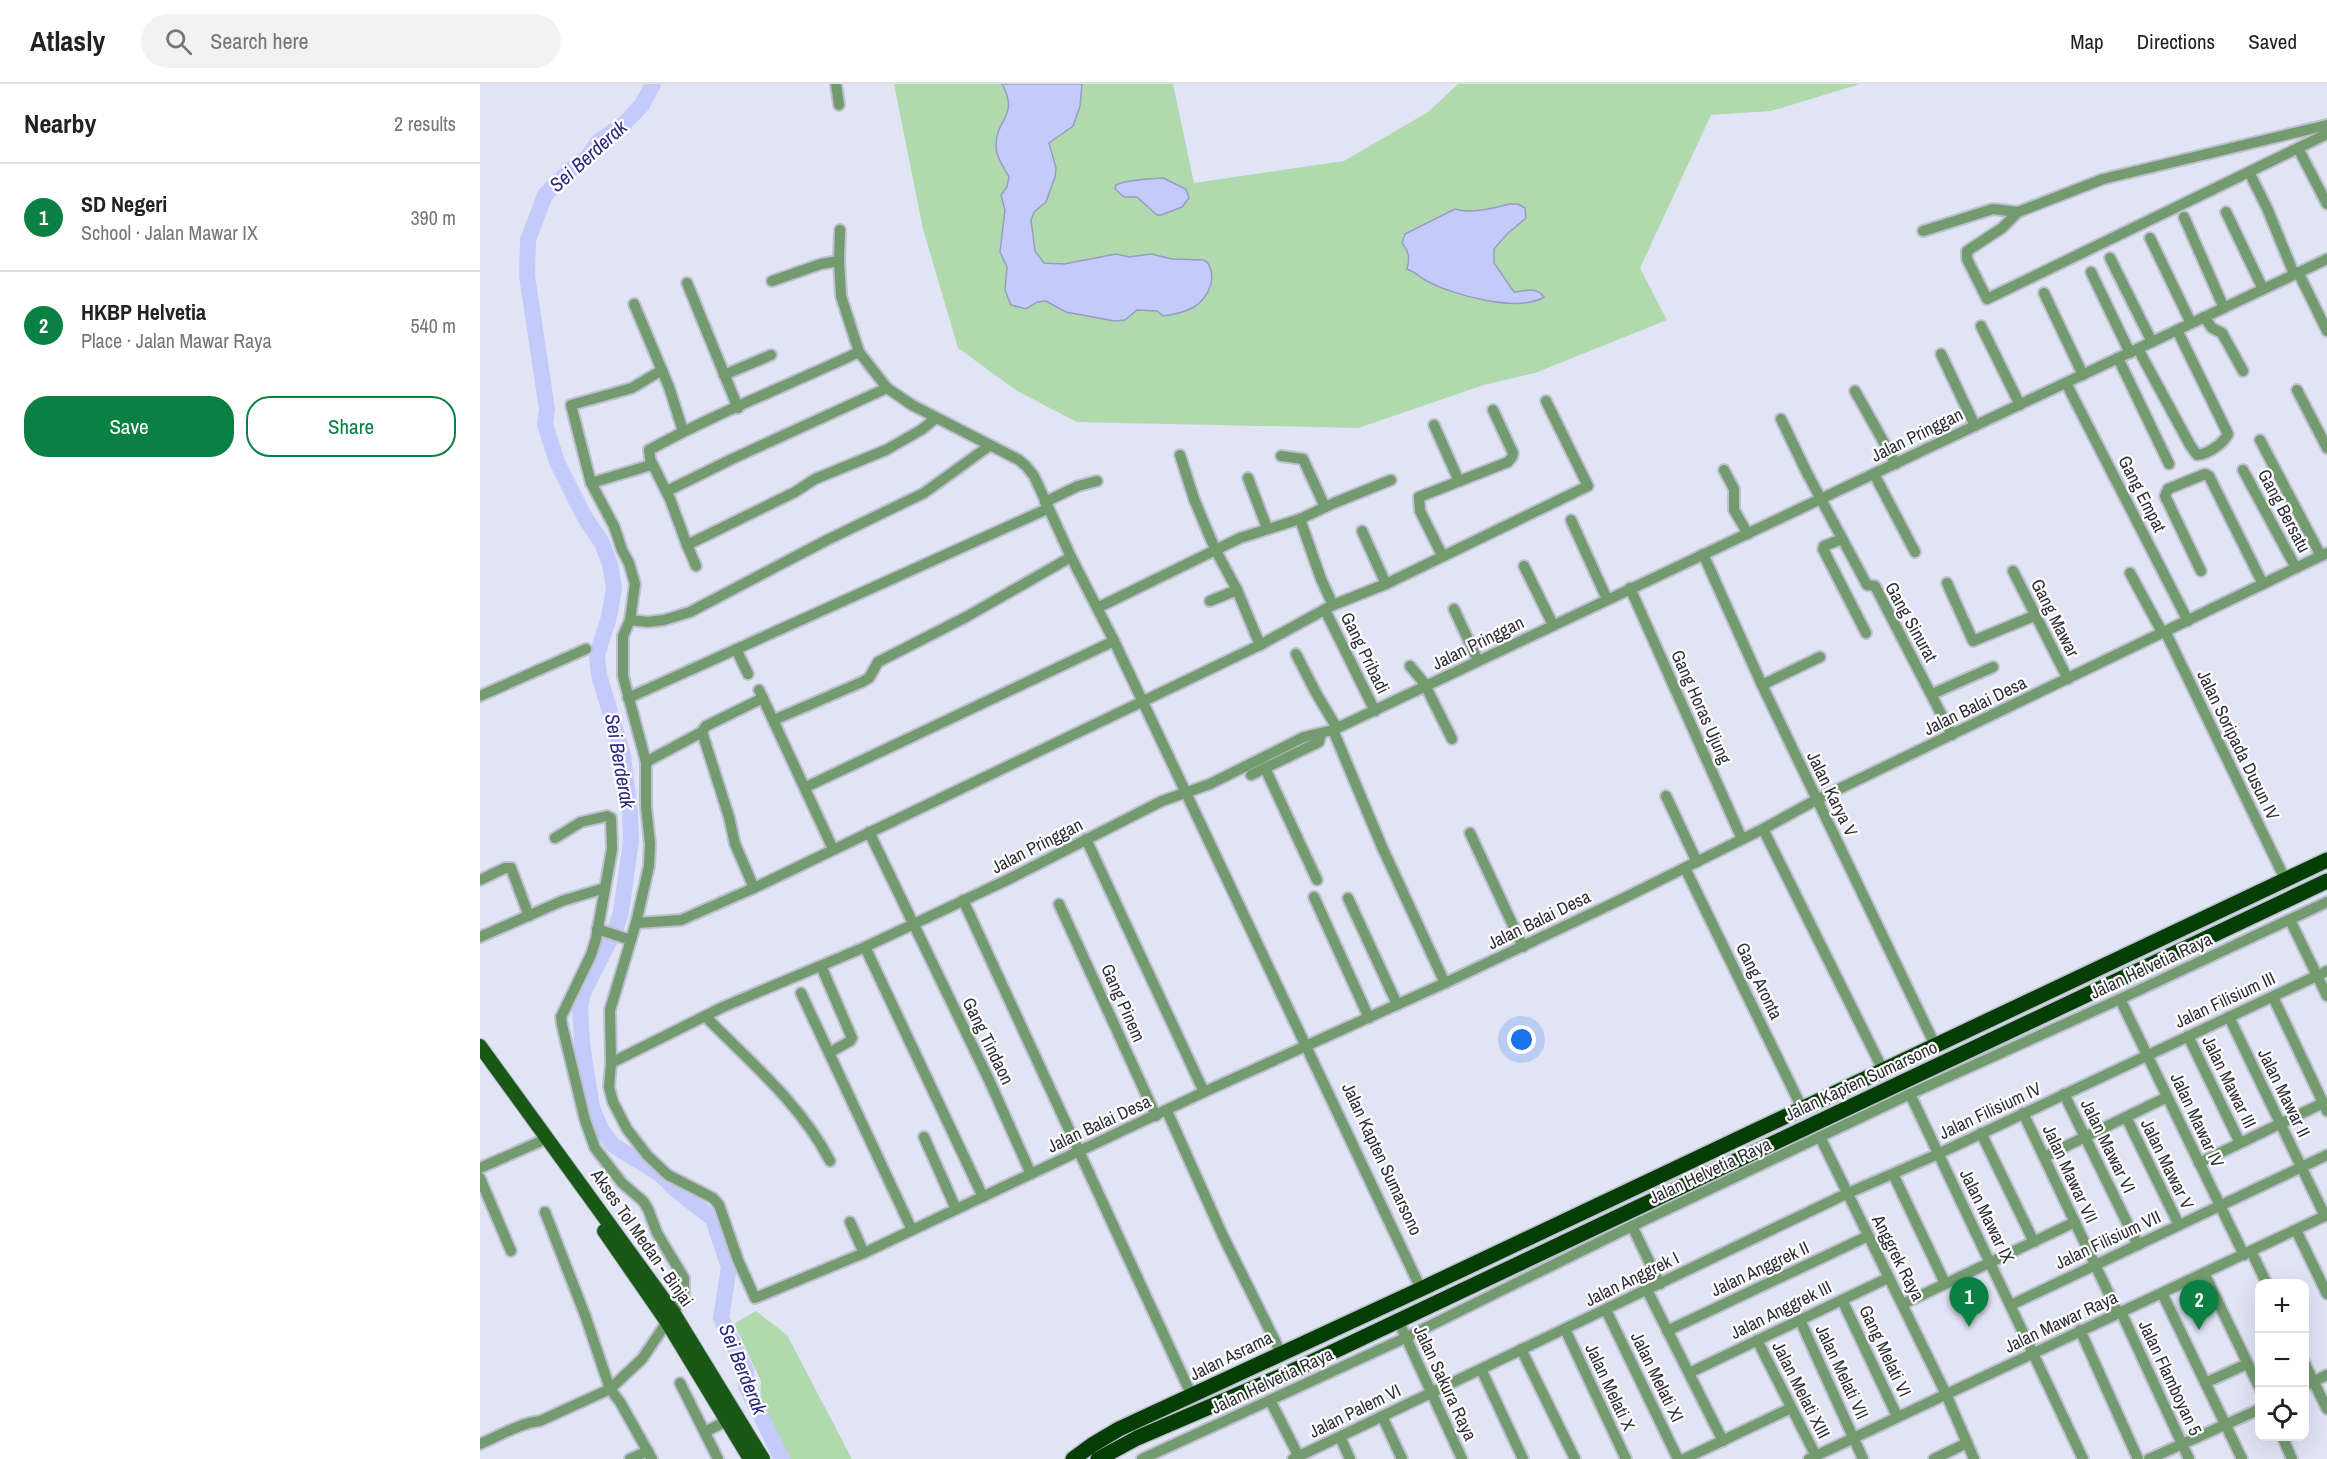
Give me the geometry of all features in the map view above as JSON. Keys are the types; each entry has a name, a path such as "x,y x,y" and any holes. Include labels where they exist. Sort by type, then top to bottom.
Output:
{"highway":[{"name":"Jalan Kapten Sumarsono","path":"1415,1292 2195,922 2283,876 2327,860"},
{"name":"Jalan Kapten Sumarsono","path":"1405,1317 2327,881"},
{"path":"2195,922 2204,940"},
{"name":"Jalan Asrama","path":"1073,1459 1119,1429 1415,1292"},
{"name":"Jalan Asrama","path":"1098,1459 1137,1438 1286,1374 1405,1317"}],"main road":[{"name":"Akses Tol Medan - Binjai","path":"480,1046 539,1142 670,1317"},
{"name":"Akses Tol Medan - Binjai","path":"480,1062 500,1081 670,1317 732,1419 763,1459"},
{"name":"Akses Tol Medan - Binjai","path":"732,1419 750,1459"}],"street":[{"path":"836,84 839,105"},
{"path":"2327,125 2103,179 2018,212 2002,228 1971,246 1966,251 1967,260 1987,299 2327,134"},
{"path":"2301,154 2327,204"},
{"path":"2252,178 2296,273 2327,331"},
{"path":"1923,231 1993,209 2018,212"},
{"path":"2226,212 2263,289"},
{"path":"2184,217 2224,308"},
{"path":"667,491 887,388 859,352 841,296 840,230"},
{"path":"2150,238 2191,323"},
{"path":"2110,258 2152,342"},
{"name":"Jalan Pringgan","path":"611,1063 705,1017 866,947 1162,801 1186,794 1304,737 1335,729 1375,711 2327,259"},
{"path":"772,281 821,264 839,261"},
{"path":"2091,272 2190,445 2197,454 2201,455 2223,442 2228,434 2177,330"},
{"path":"687,283 738,408"},
{"path":"2044,293 2083,375"},
{"path":"634,304 662,370 683,430"},
{"path":"2204,317 2212,328 2222,333 2242,371"},
{"path":"1981,326 2020,405"},
{"path":"696,566 667,491 652,463 649,450 683,430 738,408 859,352"},
{"path":"1941,354 1975,426"},
{"path":"724,375 771,355"},
{"path":"2118,358 2169,464"},
{"path":"611,1063 610,1010 628,939 636,923 650,855 646,762 622,676 623,636 630,620 635,584 614,526 591,483 571,405 632,388 662,370"},
{"name":"Gang Empat","path":"2066,383 2188,621"},
{"name":"Jalan Kapten Sumarsono","path":"887,388 936,418 1026,466 1034,476 1307,1047 1415,1292"},
{"path":"2297,390 2327,448"},
{"path":"1855,391 1896,464"},
{"path":"636,923 681,920 754,888 1260,645 1329,608 1386,584 1588,486 1546,401"},
{"path":"1442,555 1420,511 1419,497 1508,462 1512,458 1513,453 1493,410"},
{"path":"687,545 795,492 815,479 886,450 921,430 936,418"},
{"name":"Gang Sinurat","path":"1781,419 1806,473 1867,585 1875,586 1952,735"},
{"path":"1434,425 1459,481"},
{"path":"2260,440 2324,554"},
{"path":"630,620 648,622 664,620 690,612 827,540 924,493 989,446"},
{"path":"1180,455 1194,499 1215,549 1237,590 1260,645"},
{"path":"1281,456 1303,459 1325,507"},
{"path":"591,483 652,463"},
{"path":"1724,470 1734,489 1736,500 1734,510 1748,534"},
{"name":"Gang Bersatu","path":"2243,470 2296,568"},
{"path":"1874,474 1915,552"},
{"path":"2201,571 2165,496 2168,489 2205,474 2209,476 2262,584"},
{"path":"1248,478 1267,528"},
{"path":"1097,608 1215,549 1267,528 1300,519 1391,480"},
{"path":"628,698 1046,505 1078,486 1097,481"},
{"name":"Gang Pribadi","path":"1300,519 1329,608 1375,711"},
{"path":"1570,520 1607,599"},
{"path":"1362,531 1386,584"},
{"path":"1842,539 1824,546 1823,549 1866,633"},
{"name":"Jalan Karya V","path":"1704,554 1816,800 1935,1045"},
{"name":"Jalan Balai Desa","path":"611,1063 609,1087 613,1102 627,1130 647,1155 668,1175 713,1198 719,1205 753,1296 757,1298 864,1252 1204,1092 1523,947 1763,829 1816,800 2324,554"},
{"path":"774,720 862,682 869,678 878,662 966,617 1071,557"},
{"path":"1524,566 1553,625"},
{"name":"Gang Mawar","path":"2013,571 2068,679"},
{"name":"Jalan Soripada Dusun IV","path":"2130,573 2163,632 2283,876"},
{"path":"1947,584 1973,641 2034,616"},
{"name":"Gang Horas Ujung","path":"1630,588 1742,839"},
{"path":"1210,601 1237,590"},
{"path":"1454,609 1478,661"},
{"path":"806,787 1114,641"},
{"path":"480,696 586,649"},
{"path":"736,649 748,674"},
{"path":"1296,654 1335,729 1382,847 1445,984"},
{"path":"1762,685 1820,657"},
{"path":"1410,666 1426,687 1452,739"},
{"path":"1932,694 1993,667"},
{"path":"646,762 702,732 706,726 761,694 833,849"},
{"path":"702,732 729,817 735,844 754,888"},
{"path":"1251,775 1319,742 1321,734"},
{"path":"1265,768 1317,880"},
{"path":"1666,796 1697,862"},
{"path":"480,1444 530,1421 540,1421 610,1389 642,1359 684,1297 684,1278 657,1233 648,1209 643,1201 632,1194 622,1183 595,1148 585,1120 562,1025 561,1017 591,955 600,930 612,849 611,818 607,816 580,822 555,838"},
{"path":"1763,829 1883,1070"},
{"name":"Gang Tindaon","path":"869,832 989,1080 1031,1174"},
{"path":"1470,833 1523,947"},
{"path":"1086,839 1204,1092"},
{"name":"Gang Aronta","path":"1685,867 1802,1108"},
{"path":"480,880 505,868 511,868 529,916"},
{"path":"480,937 562,901 605,888"},
{"path":"1314,897 1369,1018"},
{"path":"1348,898 1397,1004"},
{"path":"963,900 1192,1396"},
{"name":"Jalan Helvetia Raya","path":"1142,1459 1405,1338 1632,1226 1910,1094 2327,902"},
{"name":"Gang Pinem","path":"1059,904 1281,1353"},
{"path":"2290,920 2322,974 2327,996"},
{"path":"600,930 628,939"},
{"path":"866,947 983,1197"},
{"path":"821,966 852,1038 829,1053"},
{"name":"Jalan Filisium III","path":"2147,1054 2322,974"},
{"path":"801,993 912,1230"},
{"path":"2199,1163 2281,1124 2325,1107 2273,997"},
{"name":"Jalan Mawar IV","path":"2120,999 2219,1206 2264,1279"},
{"path":"705,1017 795,1107 822,1145 830,1161"},
{"name":"Jalan Mawar II","path":"2229,1017 2326,1215"},
{"name":"Jalan Mawar III","path":"2188,1036 2240,1143"},
{"name":"Jalan Filisium IV","path":"1846,1194 1938,1154 2147,1054"},
{"name":"Jalan Mawar IX","path":"1910,1094 2083,1459"},
{"name":"Jalan Mawar VI","path":"2064,1094 2138,1245"},
{"path":"2044,1157 2167,1097"},
{"name":"Jalan Mawar VII","path":"2023,1113 2095,1265 2120,1312"},
{"name":"Jalan Mawar V","path":"2126,1117 2179,1225"},
{"path":"1981,1133 2034,1242"},
{"path":"924,1137 956,1209"},
{"name":"Anggrek Raya","path":"1820,1137 1846,1194 1903,1304 1974,1459"},
{"path":"480,1168 539,1142"},
{"name":"Jalan Filisium VII","path":"2011,1305 2327,1155"},
{"path":"1893,1174 1945,1283"},
{"path":"480,1178 511,1251"},
{"name":"Jalan Anggrek I","path":"1432,1392 1846,1194"},
{"path":"545,1212 585,1315 610,1389 620,1402 650,1455 630,1459"},
{"name":"Jalan Mawar Raya","path":"1812,1457 2326,1215"},
{"path":"850,1222 864,1252"},
{"path":"1903,1304 2075,1222"},
{"path":"1632,1226 1660,1284"},
{"path":"2296,1230 2323,1275 2327,1294"},
{"name":"Jalan Anggrek II","path":"1667,1331 1868,1236"},
{"path":"2204,1273 2258,1387"},
{"name":"Jalan Anggrek III","path":"1689,1373 1888,1278"},
{"path":"1647,1290 1723,1441"},
{"path":"2163,1293 2242,1459"},
{"name":"Gang Melati VI","path":"1842,1300 1897,1416"},
{"name":"Jalan Melati XI","path":"1606,1310 1678,1459"},
{"name":"Jalan Flamboyan 5","path":"2120,1312 2189,1459"},
{"name":"Jalan Sakura Raya","path":"1405,1317 1405,1338 1462,1459"},
{"name":"Jalan Melati VII","path":"1800,1320 1863,1459"},
{"name":"Jalan Melati X","path":"1565,1329 1626,1459"},
{"path":"2080,1330 2138,1459"},
{"name":"Jalan Melati XIII","path":"1757,1340 1791,1408 1812,1457"},
{"path":"1521,1349 1575,1459"},
{"path":"2205,1383 2247,1364"},
{"path":"1481,1369 1523,1459"},
{"path":"2327,1375 2309,1384 2327,1409"},
{"path":"680,1383 717,1459"},
{"name":"Jalan Palem VI","path":"1297,1458 1432,1392"},
{"path":"1270,1400 1297,1458"},
{"path":"1684,1459 1791,1408"},
{"path":"2149,1459 2255,1410"},
{"path":"1382,1416 1402,1459"},
{"path":"705,1432 732,1419"},
{"path":"1340,1437 1350,1459"},
{"path":"2284,1441 2292,1459"},
{"path":"1934,1459 1967,1443"}],"green space":[{"path":"894,84 1173,84 1194,183 1344,161 1428,112 1458,84 1860,84 1771,111 1711,115 1640,268 1667,320 1535,373 1484,385 1358,428 1077,422 1017,391 958,348 923,229"},
{"path":"756,1311 787,1335 852,1459 789,1459 760,1400 761,1381 734,1324"}],"water":[{"path":"1002,84 1082,84 1080,106 1073,126 1049,143 1056,168 1055,177 1046,202 1034,212 1031,220 1035,251 1044,263 1064,264 1116,254 1129,257 1151,254 1172,259 1203,260 1210,267 1212,278 1208,292 1199,303 1186,311 1163,316 1157,311 1137,310 1125,320 1114,321 1066,312 1046,301 1037,302 1026,309 1011,305 1005,290 1007,267 1000,252 1005,210 1001,195 1007,187 1009,177 996,151 997,137 1009,104"},
{"path":"1163,178 1186,189 1189,198 1182,207 1161,215 1157,215 1137,197 1124,197 1115,189 1116,185 1126,182"},
{"path":"1518,204 1525,208 1526,218 1494,249 1494,263 1514,292 1534,290 1544,297 1519,303 1486,300 1452,292 1407,269 1408,255 1402,243 1405,234 1455,209 1475,211"}],"waterway":[{"name":"Sei Berderak","path":"653,84 642,105 626,122 598,142 588,157 570,170 545,195 528,240 527,276 547,409 545,424 557,462 584,516 602,543 610,564 614,588 609,617 597,655 599,675 623,755 630,813 631,841 621,912 616,928 583,993 580,1007 582,1044 592,1108 601,1129 613,1145 661,1175 713,1219 729,1267 721,1318 746,1371 746,1386 782,1459"}],"place":[{"name":"SD Negeri","path":"1969,1327"},
{"name":"HKBP Helvetia","path":"2199,1330"}]}
